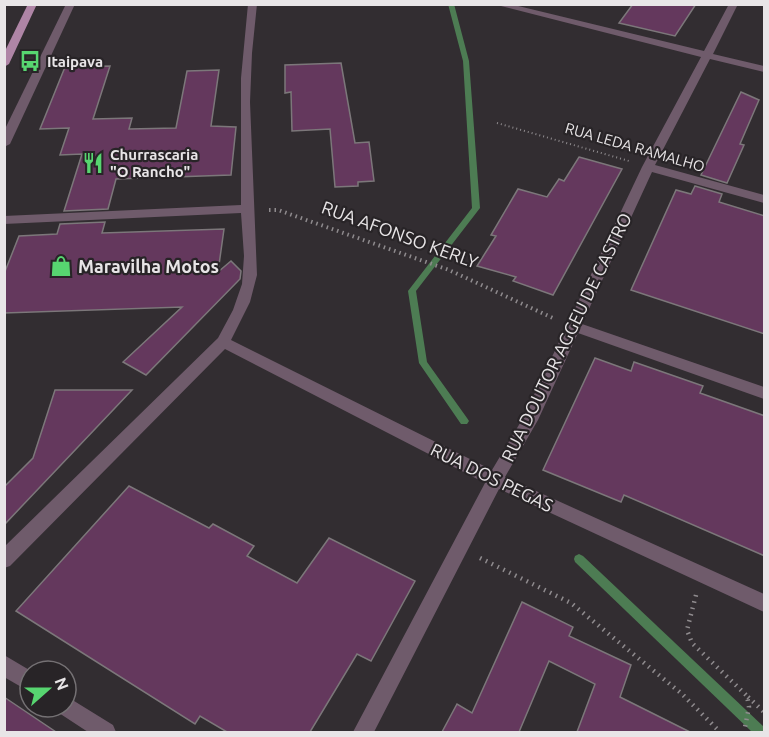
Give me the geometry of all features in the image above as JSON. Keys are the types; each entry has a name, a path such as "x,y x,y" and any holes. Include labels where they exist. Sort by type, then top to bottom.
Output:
{"main road":[{"path":"4,64 33,4"}],"street":[{"path":"4,144 71,4"},
{"path":"4,560 223,342 240,312 250,276 251,241 247,209 245,121 248,44 253,4"},
{"path":"497,4 765,69"},
{"name":"RUA DOUTOR AGGEU DE CASTRO","path":"363,732 495,480 530,420 648,167 734,4"},
{"name":"RUA LEDA RAMALHO","path":"648,167 765,199"},
{"path":"4,220 247,209"},
{"path":"575,327 765,393"},
{"name":"RUA DOS PEGAS","path":"223,342 495,480 765,603"},
{"path":"4,665 18,674"},
{"path":"78,714 106,732"}],"path":[{"name":"RUA LEDA RAMALHO","path":"497,123 648,167"},
{"name":"RUA AFONSO KERLY","path":"247,209 278,210 449,270 575,327"},
{"path":"459,548 543,587 571,603 682,694 720,732"},
{"path":"701,575 687,630 692,643 765,712"},
{"path":"744,732 749,707 747,696"}],"building":[{"path":"633,4 696,4 675,36 619,23"},
{"path":"341,63 355,143 369,142 374,181 358,182 358,186 335,187 330,129 292,131 291,92 285,93 285,65"},
{"path":"110,66 93,119 132,118 129,129 176,128 187,71 219,70 211,126 236,127 231,175 116,179 108,209 64,211 82,154 60,155 69,128 40,129 65,67"},
{"path":"741,92 759,100 740,144 744,145 727,183 701,175"},
{"path":"579,157 622,169 553,295 513,281 516,277 477,266 496,236 491,235 518,189 547,197 559,179 564,181"},
{"path":"695,186 722,194 719,202 765,216 765,334 631,290 676,190 691,194"},
{"path":"105,222 102,233 224,229 218,272 231,261 241,271 240,279 146,375 123,362 182,307 4,313 4,274 19,236 57,234 60,224"},
{"path":"595,358 631,371 634,362 703,386 700,393 765,416 765,556 624,495 621,502 543,470"},
{"path":"55,390 132,390 4,525 4,487 33,458"},
{"path":"129,486 209,528 213,524 254,546 247,556 297,583 329,538 415,581 371,661 357,654 310,732 227,732 200,716 195,724 16,611"},
{"path":"522,602 573,627 569,636 631,665 620,697 690,732 577,732 595,684 549,661 519,732 442,732 457,704 472,713"},
{"path":"4,697 18,706 18,719 37,719 56,732 4,732"}],"waterway":[{"path":"451,4 466,61 476,208 412,291 423,363 464,421"},
{"path":"579,559 761,732"}],"place":[{"name":"Itaipava","path":"30,61"},
{"name":"Churrascaria \"O Rancho\"","path":"93,163"},
{"name":"Maravilha Motos","path":"61,266"}]}
